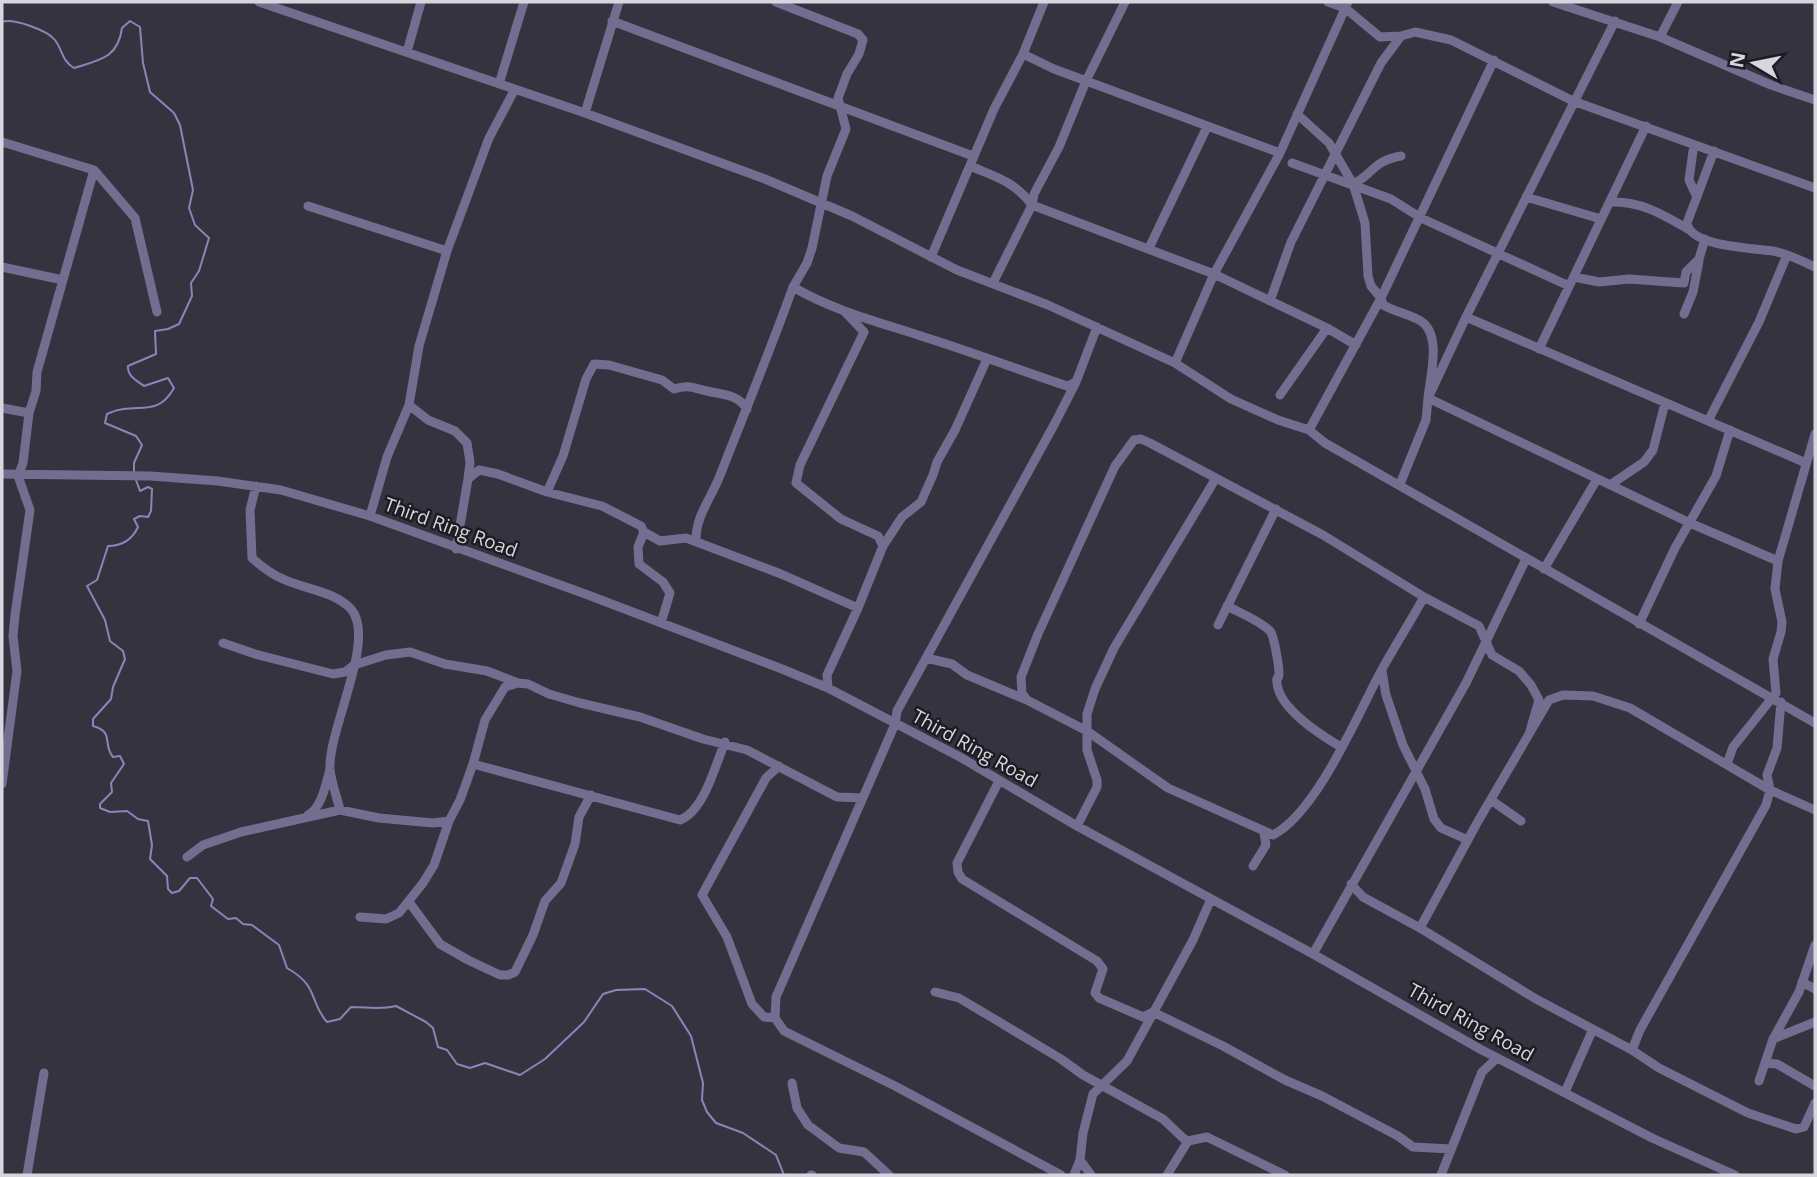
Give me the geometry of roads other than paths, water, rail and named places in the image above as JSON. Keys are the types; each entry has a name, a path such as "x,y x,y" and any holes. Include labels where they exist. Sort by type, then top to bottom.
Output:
{"street":[{"path":"259,2 516,89 765,178 957,270 1097,327 1175,363 1231,399 1278,420 1309,430 1325,443 1815,723"},
{"path":"407,52 421,2"},
{"path":"499,84 524,2"},
{"path":"585,113 619,2"},
{"path":"696,542 695,531 699,517 718,481 793,287 807,263 827,176 846,129 838,99 863,40 858,34 776,2"},
{"path":"931,257 971,161 984,138 994,109 1023,54 1044,2"},
{"path":"993,283 1032,205 1034,194 1059,147 1086,81 1125,2"},
{"path":"1328,2 1347,5 1380,37 1389,52"},
{"path":"1553,2 1660,37 1771,85 1815,100"},
{"path":"1581,2 1591,13"},
{"path":"1660,37 1678,2"},
{"path":"1175,363 1214,274 1280,153 1347,5"},
{"path":"612,21 841,107 971,161 1022,191 1032,205 1214,274 1327,328 1356,345"},
{"path":"1428,398 1573,101 1615,22"},
{"path":"1380,37 1401,37 1415,32 1451,40 1573,101 1646,125 1815,188"},
{"path":"1270,301 1291,242 1323,176 1381,63 1401,37"},
{"path":"1023,54 1086,81 1280,153"},
{"path":"1309,430 1421,218 1494,60"},
{"path":"370,516 387,457 409,405 419,346 447,251 489,138 516,89"},
{"path":"1297,114 1329,143 1353,184 1365,223 1371,286 1383,305 1420,321 1430,329 1433,343 1426,420 1400,484"},
{"path":"1539,349 1646,125"},
{"path":"1149,248 1207,127"},
{"path":"2,142 94,170 135,218 157,312"},
{"path":"1693,151 1689,180 1697,197"},
{"path":"1688,229 1687,223 1714,151"},
{"path":"1353,184 1361,180 1373,166 1388,158 1401,156"},
{"path":"1292,163 1391,200 1421,218 1497,254 1572,281 1629,279 1684,283 1686,272 1699,259"},
{"path":"2,785 17,671 13,636 15,615 30,510 19,476 29,413 37,391 37,372 94,170"},
{"path":"1526,197 1601,219"},
{"path":"1614,202 1632,202 1655,211 1688,229 1693,235 1705,239 1731,247 1774,251 1815,267"},
{"path":"308,206 447,251"},
{"path":"1684,314 1693,292 1705,239"},
{"path":"1708,421 1759,322 1787,255"},
{"path":"2,267 63,281"},
{"path":"793,287 817,301 845,312 1067,386 1076,382"},
{"path":"845,312 863,332 800,465 796,483 841,519 878,536 883,546"},
{"path":"1466,317 1806,463"},
{"path":"1061,1175 785,1031 775,1018 776,998 895,724 897,711 1076,382 1097,327"},
{"path":"1280,395 1327,328"},
{"path":"828,688 827,675 883,546 902,517 921,502 937,462 956,430 987,359"},
{"path":"547,492 563,456 586,379 594,364 609,365 662,380 674,389 693,386 729,395 742,401 747,409"},
{"path":"1428,398 1690,523 1778,561"},
{"path":"1610,485 1644,462 1653,450 1665,403"},
{"path":"409,405 428,420 456,431 467,443 468,479 456,549"},
{"path":"2,408 29,413"},
{"path":"1639,624 1675,548 1716,476 1730,430"},
{"path":"1632,1050 1640,1030 1766,805 1770,790 1767,775 1777,748 1777,700 1773,659 1782,622 1775,589 1778,561 1815,434"},
{"path":"1027,700 1023,693 1021,677 1042,624 1115,466 1134,440 1141,439 1323,535 1424,597 1479,626 1493,655 1518,671 1531,685 1539,700 1530,731"},
{"path":"468,479 479,470 486,471 547,492 601,506 641,526 644,532 660,541 686,538 781,574 858,608"},
{"name":"Third Ring Road","path":"2,474 150,476 218,481 281,490 370,516 661,623 828,688 960,757 1077,826 1313,954 1480,1049 1652,1138 1735,1175"},
{"path":"1077,826 1097,786 1087,750 1087,714 1091,701 1114,648 1216,478"},
{"path":"1544,569 1597,479"},
{"path":"256,486 250,510 252,558 264,569 284,580 332,597 349,607 359,620 359,640 333,743 330,769 313,812 300,818"},
{"path":"1218,625 1276,509"},
{"path":"644,532 638,547 639,564 663,582 670,593 661,623"},
{"path":"1313,954 1466,683 1527,559"},
{"path":"926,657 953,664 967,676 1027,700 1087,731 1168,788 1273,835 1294,820 1325,776 1424,597"},
{"path":"1227,606 1269,630 1273,638 1279,674 1278,687 1286,704 1322,736 1341,747"},
{"path":"1479,626 1496,620"},
{"path":"223,643 333,674 345,672 354,665 386,655 410,652 445,664 487,671 506,682 528,684 559,697 640,717 703,739 747,750 837,797 862,798"},
{"path":"1382,671 1386,695 1403,745 1425,789 1434,819 1441,828 1468,840"},
{"path":"360,917 386,919 398,913 409,902 434,865 473,764 485,720 506,682"},
{"path":"1371,692 1386,695"},
{"path":"1420,928 1549,700 1563,695 1592,695 1630,708 1770,790 1815,810"},
{"path":"1727,764 1733,747 1777,700"},
{"path":"473,764 680,820 688,817 697,808 725,743"},
{"path":"775,1018 764,1017 752,1004 727,937 702,895 766,778 779,766"},
{"path":"330,769 340,810"},
{"path":"999,781 957,863 962,879 1097,961 1103,969 1095,993 1099,998 1143,1017 1153,1012"},
{"path":"409,902 440,944 500,975 515,972 545,901 561,883 575,844 579,817 591,795"},
{"path":"1491,800 1521,821"},
{"path":"187,857 203,845 241,832 340,810 379,818 433,823 449,821"},
{"path":"1253,866 1266,845 1265,833"},
{"path":"1352,884 1363,897 1420,928 1536,999 1748,1113 1796,1129 1804,1127 1815,1103"},
{"path":"1345,897 1363,897"},
{"path":"1074,1175 1080,1160 1093,1094 1127,1061 1193,940 1212,899"},
{"path":"1759,1081 1773,1039 1802,982 1815,945"},
{"path":"1802,982 1815,989"},
{"path":"934,992 959,998 1101,1086 1163,1119 1188,1141"},
{"path":"1153,1012 1285,1080 1322,1096 1398,1136 1413,1147 1451,1149"},
{"path":"1773,1039 1815,1022"},
{"path":"1565,1092 1593,1029"},
{"path":"1480,1049 1482,1072"},
{"path":"1441,1175 1482,1072 1497,1058"},
{"path":"1765,1063 1777,1064 1815,1086"},
{"path":"27,1175 44,1073"},
{"path":"792,1083 797,1108 808,1125 839,1148 864,1152 889,1175"},
{"path":"1167,1175 1188,1141 1207,1137 1285,1175"},
{"path":"1080,1160 1091,1175"}],"waterway":[{"path":"2,22 21,23 51,36 67,62 74,68 100,60 112,52 122,28 130,21 140,27 143,63 150,92 174,113 180,125 193,190 189,208 195,225 209,238 199,271 191,283 192,296 179,324 155,331 156,354 128,366 131,375 144,386 168,378 174,388 167,398 153,407 117,410 107,414 105,423 136,436 142,445 134,463 134,471"},
{"path":"136,480 140,491 148,487 152,489 151,511 148,517 140,516 134,519 138,527 130,539 108,546 97,580 87,586 105,620 110,641 123,651 125,659 111,699 93,719 93,726 104,732 113,757 120,756 124,764 111,783 112,792 100,804 100,808 110,812 127,811 138,819 148,821 152,845 150,859 167,876 168,889 172,893 179,891 190,878 197,878 213,899 211,906 228,919 236,918 243,924 252,925 279,945 287,968 304,981 327,1022 340,1019 351,1007 396,1006 426,1022 433,1028 438,1047 447,1050 457,1064 470,1068 485,1063 520,1075 545,1059 584,1022 603,994 616,990 645,989 672,1006 691,1036 703,1083 702,1100 707,1112 716,1123 743,1133 776,1155 784,1175"}]}
